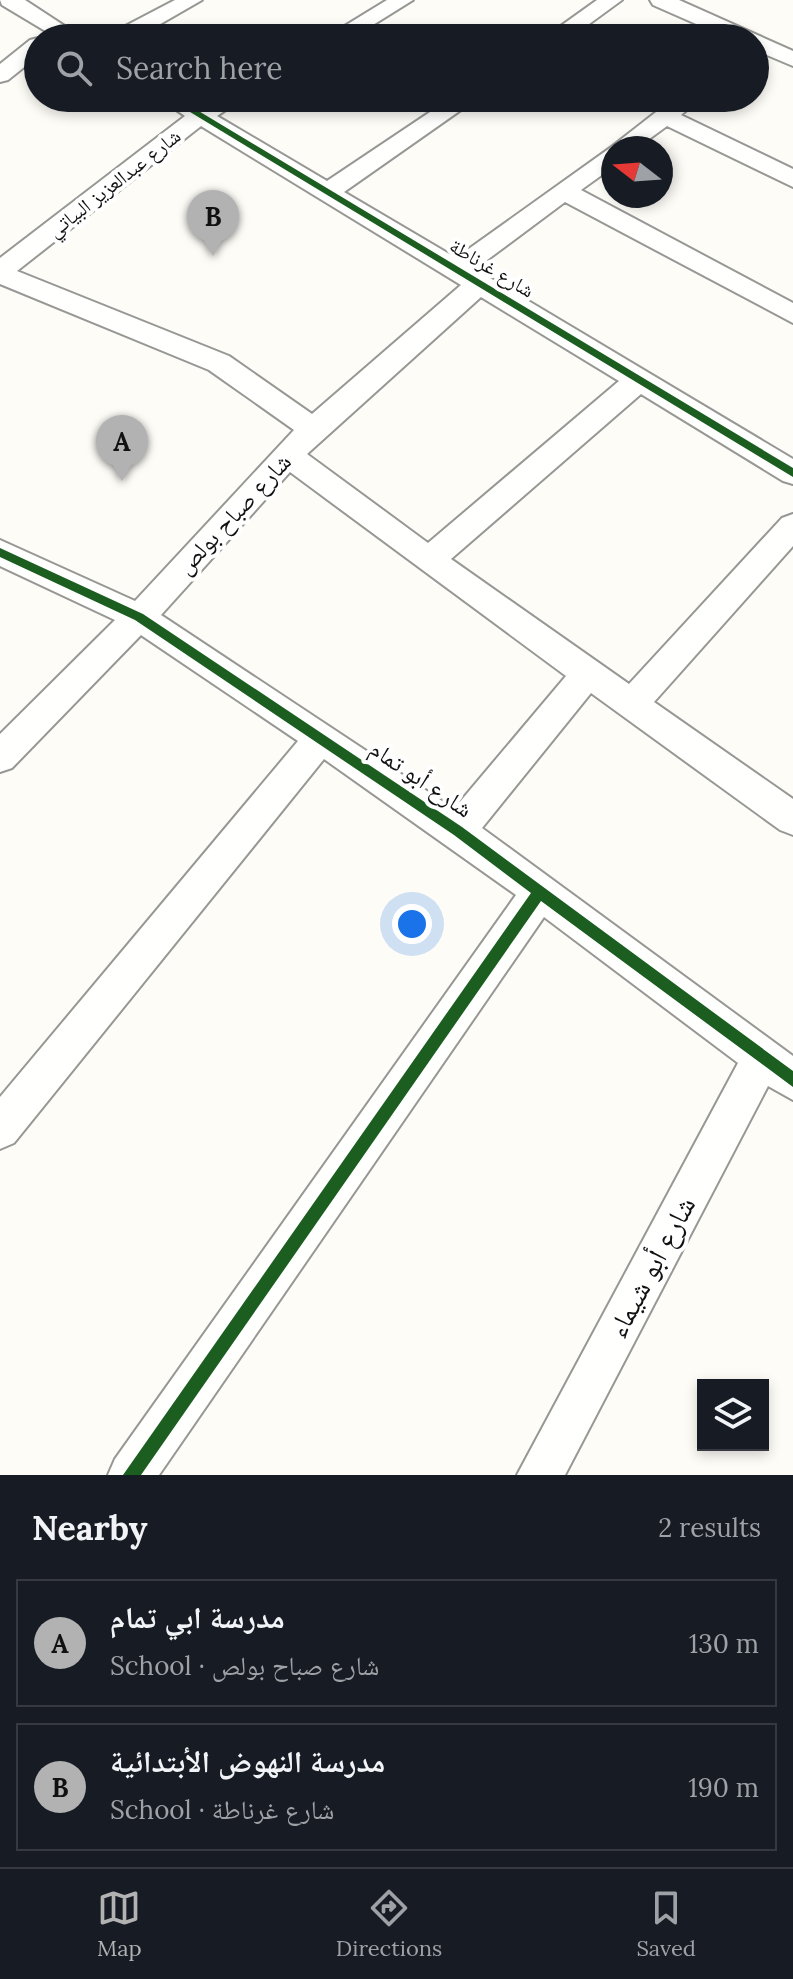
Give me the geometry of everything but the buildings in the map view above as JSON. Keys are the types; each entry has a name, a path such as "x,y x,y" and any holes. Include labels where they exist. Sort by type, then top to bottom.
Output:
{"street":[{"path":"10,0 44,24"},
{"path":"146,24 191,0"},
{"path":"360,24 402,0"},
{"path":"576,24 611,0"},
{"path":"661,0 712,24"},
{"path":"769,50 793,59"},
{"path":"0,75 24,56"},
{"name":"شارع غرناطة","path":"194,112 639,380 788,461"},
{"name":"شارع عبدالعزيز البياتي","path":"0,273 207,112"},
{"path":"327,192 445,112"},
{"path":"638,136 670,112"},
{"path":"665,116 793,179"},
{"name":"شارع صباح بولص","path":"0,757 139,617 313,429 468,277 564,191 601,164"},
{"path":"564,191 793,314"},
{"path":"0,273 219,363 313,429"},
{"path":"429,560 639,380"},
{"path":"288,455 429,560 793,819"},
{"path":"631,704 793,526"},
{"name":"شارع أبو تمام","path":"0,552 139,617 321,738 458,831 777,1069"},
{"path":"458,831 588,673"},
{"path":"0,1129 321,738"},
{"path":"131,1475 539,893"},
{"name":"شارع أبو شيماء","path":"540,1475 777,1069"}],"cycle path":[{"path":"194,112 793,473"},
{"path":"0,552 139,617 321,738 458,831 793,1080"},
{"path":"131,1475 539,893"}],"place":[{"name":"مدرسة النهوض الأبتدائية","path":"213,256"},
{"name":"مدرسة ابي تمام","path":"122,481"}]}
